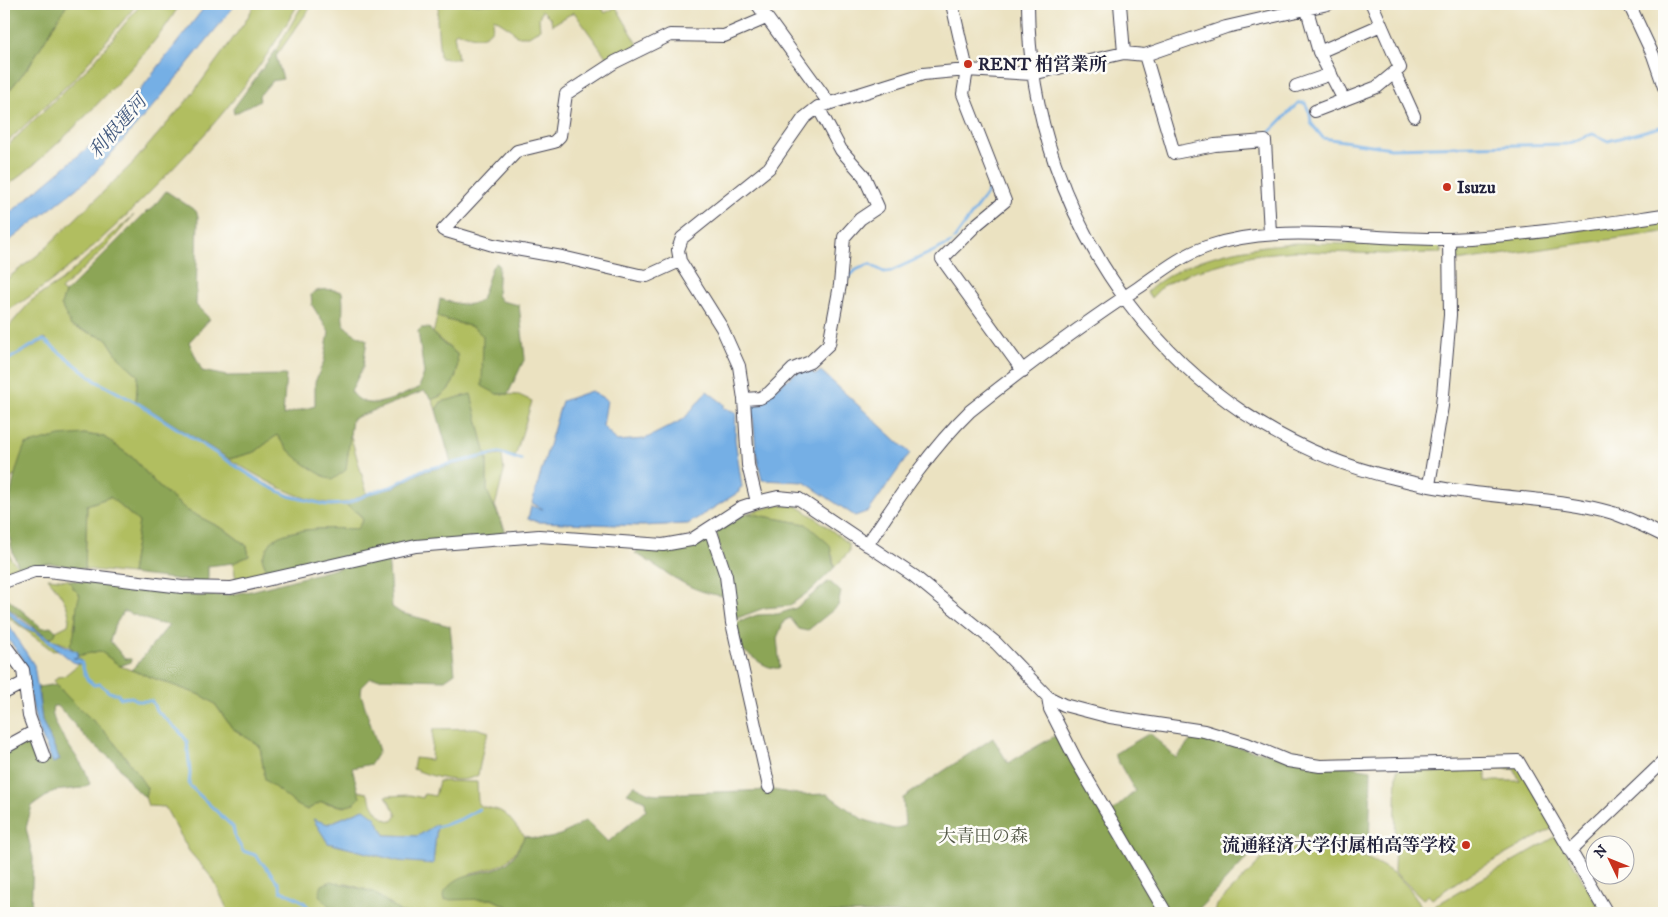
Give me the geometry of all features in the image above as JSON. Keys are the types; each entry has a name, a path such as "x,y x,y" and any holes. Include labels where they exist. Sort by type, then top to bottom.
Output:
{"street":[{"path":"744,399 760,398 769,393 793,369 810,362 823,352 832,336 844,237 860,220 878,207 864,176 840,150 823,105 757,4"},
{"path":"952,4 967,70 962,94 1005,201 976,225 942,259 1023,371"},
{"path":"1028,4 1032,74 1044,127 1062,183 1088,240 1110,278 1172,355 1197,378 1251,418 1299,445 1332,460 1370,472 1466,492 1537,499 1595,508 1616,514 1664,536"},
{"path":"1120,4 1124,54"},
{"path":"758,502 748,465 742,374 722,328 680,261 678,250 682,238 761,175 780,155 804,118 823,105 923,74 967,70 1032,74 1124,54 1145,54 1226,27 1328,4"},
{"path":"1316,111 1377,87 1400,68 1372,4"},
{"path":"1629,4 1653,55 1664,87"},
{"path":"1310,7 1319,52 1344,100"},
{"path":"680,261 647,276 639,275 562,257 492,245 443,230 517,152 554,142 560,136 566,94 589,78 638,49 670,36 724,36 766,18"},
{"path":"1319,52 1381,25"},
{"path":"1145,54 1174,153 1215,145 1265,141 1270,234"},
{"path":"1296,86 1331,74"},
{"path":"1395,74 1414,116"},
{"path":"867,545 913,475 953,428 992,394 1124,297 1174,262 1205,248 1236,239 1270,234 1449,238 1535,233 1664,216"},
{"path":"1429,485 1442,406 1450,315 1449,238"},
{"path":"4,582 34,571 48,571 182,586 231,588 416,546 539,536 663,544 691,540 742,507 778,497 799,499 914,576 996,643 1048,697 1076,710 1204,731 1247,744 1288,761 1320,766 1518,761 1607,913"},
{"path":"710,529 726,576 732,623 769,788"},
{"path":"4,644 23,670 30,716 44,757"},
{"path":"4,693 25,682"},
{"path":"1048,697 1050,709 1076,760 1166,913"},
{"path":"4,748 35,731"},
{"path":"1570,851 1664,761"}],"green space":[{"path":"4,4 67,4 29,66 4,97"},
{"path":"67,4 137,4 77,76 4,145 4,97 29,66"},
{"path":"141,4 180,4 156,39 108,93 45,155 4,188 4,149 91,65"},
{"path":"255,4 298,4 266,56 229,105 168,174 96,244 61,274 4,313 4,281 39,254 132,164 190,97 245,22"},
{"path":"303,4 313,4 279,52 276,50"},
{"path":"439,4 600,4 605,13 616,7 639,46 609,61 574,12 552,25 551,19 542,10 539,18 540,29 529,36 516,36 511,29 494,18 492,29 485,36 476,37 457,32 454,34 458,59 440,58 437,20"},
{"path":"276,50 279,52 276,56 283,79 272,81 259,96 260,100 234,114 233,109"},
{"path":"166,191 196,211 198,216 196,305 210,319 189,342 202,371 227,376 286,375 283,415 315,406 315,382 324,361 329,332 312,305 311,295 317,291 330,290 342,292 343,322 345,326 356,335 367,340 363,367 351,391 358,398 365,402 383,402 419,388 424,373 418,331 421,328 429,328 439,340 457,354 456,376 449,388 439,397 432,399 424,391 352,419 346,470 332,480 302,462 282,443 277,435 255,452 229,459 136,401 138,375 119,358 107,339 71,326 61,305 65,293 147,211 152,209"},
{"path":"134,215 105,248 61,290 65,293 61,305 71,326 107,339 119,358 138,375 136,403 264,483 289,495 314,502 331,506 346,505 359,514 363,520 357,529 313,529 280,536 271,543 262,558 269,575 236,580 233,563 249,556 247,546 227,531 188,511 158,486 133,458 104,437 84,434 11,478 4,517 4,363 47,339 44,338 4,361 4,332 32,300 61,281"},
{"path":"1664,220 1664,232 1456,261 1457,254 1466,243"},
{"path":"1295,243 1439,245 1442,253 1386,254 1294,251 1253,255 1189,273 1164,285 1151,298 1147,292 1179,270 1216,256 1256,247"},
{"path":"496,263 499,265 497,295 501,301 519,305 525,358 508,394 497,394 482,386 483,336 473,327 437,317 440,299 466,304 476,303 481,300 492,267"},
{"path":"437,317 473,327 484,336 482,364 497,394 519,395 532,401 515,457 500,452 486,455 471,395 441,402 436,410 432,399 439,397 449,388 456,376 458,361 457,354 433,334"},
{"path":"471,394 486,455 451,463 436,410 441,402"},
{"path":"349,430 367,493 342,503 314,501 299,496 269,482 229,459 255,452 277,435 293,454 323,476 348,455"},
{"path":"84,434 104,437 133,458 158,486 188,511 227,531 247,546 249,556 233,563 208,566 208,583 131,574 139,522 110,497 87,505 85,569 50,563 19,567 13,553 10,538 9,506 15,474 25,445 60,436"},
{"path":"502,455 504,472 495,506 505,530 487,491 487,457"},
{"path":"487,457 487,491 505,530 502,535 340,557 269,575 262,558 272,541 279,536 313,529 357,529 363,520 359,514 346,505 373,493 393,488 422,472"},
{"path":"110,497 139,522 131,574 85,569 87,505"},
{"path":"779,505 797,506 816,518 849,544 849,552 834,568 833,556 806,524 747,513"},
{"path":"747,513 806,524 830,545 834,568 814,588 789,606 764,608 735,619 716,532"},
{"path":"4,536 11,559 19,567 4,573"},
{"path":"709,536 725,596 688,586 635,553 640,549"},
{"path":"388,555 392,607 401,613 450,626 455,673 445,680 370,678 362,686 361,694 379,751 371,764 352,768 360,798 350,805 342,806 321,802 307,810 297,805 265,780 260,746 232,728 215,704 203,696 131,670 169,625 156,623 124,611 114,627 110,641 125,659 131,659 131,662 120,666 100,651 79,655 69,646 74,634 80,595 69,580 199,596 228,595 251,591"},
{"path":"48,578 69,580 74,589 80,594 74,627 75,638 69,646 49,638 56,631 68,625 69,619 64,600"},
{"path":"829,581 841,592 838,606 807,631 799,629 790,618 784,621 777,638 780,668 769,667 742,650 736,623 757,615 778,614 796,608"},
{"path":"4,595 42,628 52,627 56,631 55,635 49,638 4,605"},
{"path":"4,609 30,630 36,631 57,650 53,651 4,614"},
{"path":"100,651 120,666 203,696 215,704 232,728 260,746 265,780 307,810 321,802 345,807 360,798 357,791 367,793 380,815 393,821 397,815 386,796 410,795 423,798 424,794 435,796 439,781 477,782 478,804 502,812 509,817 525,836 514,854 504,863 471,873 455,899 492,899 521,913 402,913 373,892 344,883 328,905 340,913 229,913 213,879 189,851 165,807 148,806 145,797 147,788 100,727 72,703 54,681 57,677 64,676 80,663 83,665 73,657","holes":["364,809 385,835 418,836 437,825 433,863 399,861 328,843 314,820 327,824"]},
{"path":"58,686 107,734 147,788 145,797 134,788 115,762 87,739 58,706 53,706 52,712 58,729 85,771 90,784 82,788 54,791 32,806 26,828 33,858 31,913 4,913 4,754 30,740 34,741 42,761 51,758 53,763 60,760 42,721 38,687"},
{"path":"476,728 489,732 484,744 478,775 463,780 454,780 437,777 413,769 415,758 431,760 433,729"},
{"name":"大青田の森","path":"1060,733 1107,816 1135,791 1114,754 1150,733 1176,758 1196,734 1249,750 1371,770 1369,852 1320,836 1265,839 1195,913 521,913 492,899 444,900 443,895 449,886 456,881 471,874 496,869 508,862 514,856 525,836 543,839 550,838 564,833 586,820 608,842 646,810 645,801 627,793 634,785 649,793 658,794 773,790 803,795 827,794 862,819 893,829 905,826 903,798 993,738 1008,763"},
{"path":"1518,765 1555,827 1461,879 1432,899 1428,895 1423,899 1394,872 1397,769 1486,766 1486,781 1520,781 1514,769 1495,768"},
{"path":"1557,836 1602,913 1436,913 1436,905"},
{"path":"1315,845 1348,852 1379,864 1405,884 1416,897 1424,913 1215,913 1217,905 1265,856 1288,849"},
{"path":"331,881 373,892 402,913 340,913 328,905 319,895 322,885"}],"water":[{"name":"利根運河","path":"207,4 236,4 160,98 90,178 4,245 4,218 110,129"},
{"path":"809,368 815,375 821,371 910,453 869,511 855,516 804,482 762,480 756,451 752,405 796,373"},
{"path":"591,391 607,400 603,426 617,441 645,439 684,419 707,391 724,404 724,408 736,412 735,439 742,487 739,489 739,492 688,524 642,526 539,522 528,519 531,506 543,509 532,503 562,401"},
{"path":"4,605 39,632 78,652 78,657 73,658 81,659 83,665 73,662 36,632 19,623 4,609"},
{"path":"4,618 34,665 42,721 60,760 53,763 36,723 23,659 4,633"},
{"path":"364,809 375,817 385,835 418,836 437,824 433,864 399,861 328,843 313,819 328,824"}],"waterway":[{"path":"1264,138 1298,103 1305,103 1310,113 1311,123 1323,138 1391,148 1567,144 1593,134 1608,141 1664,126"},
{"path":"954,239 992,186"},
{"path":"846,280 856,270 869,264 884,272 891,271 951,243"},
{"path":"4,362 44,340 96,381 139,404 264,484 289,496 327,505 346,504 373,492 391,487 422,470 499,453 521,460"},
{"path":"81,662 87,679 94,685 100,684 109,692 118,694 120,698 132,697 137,701 152,701 156,710 187,741 190,773 189,785 233,827 235,837 243,851 255,855 279,884 281,891 303,901 312,913"},
{"path":"437,827 459,820 479,809"}],"place":[{"name":"RENT 柏営業所","path":"968,64"},
{"name":"Isuzu","path":"1447,187"},
{"name":"流通経済大学付属柏高等学校","path":"1466,845"}]}
